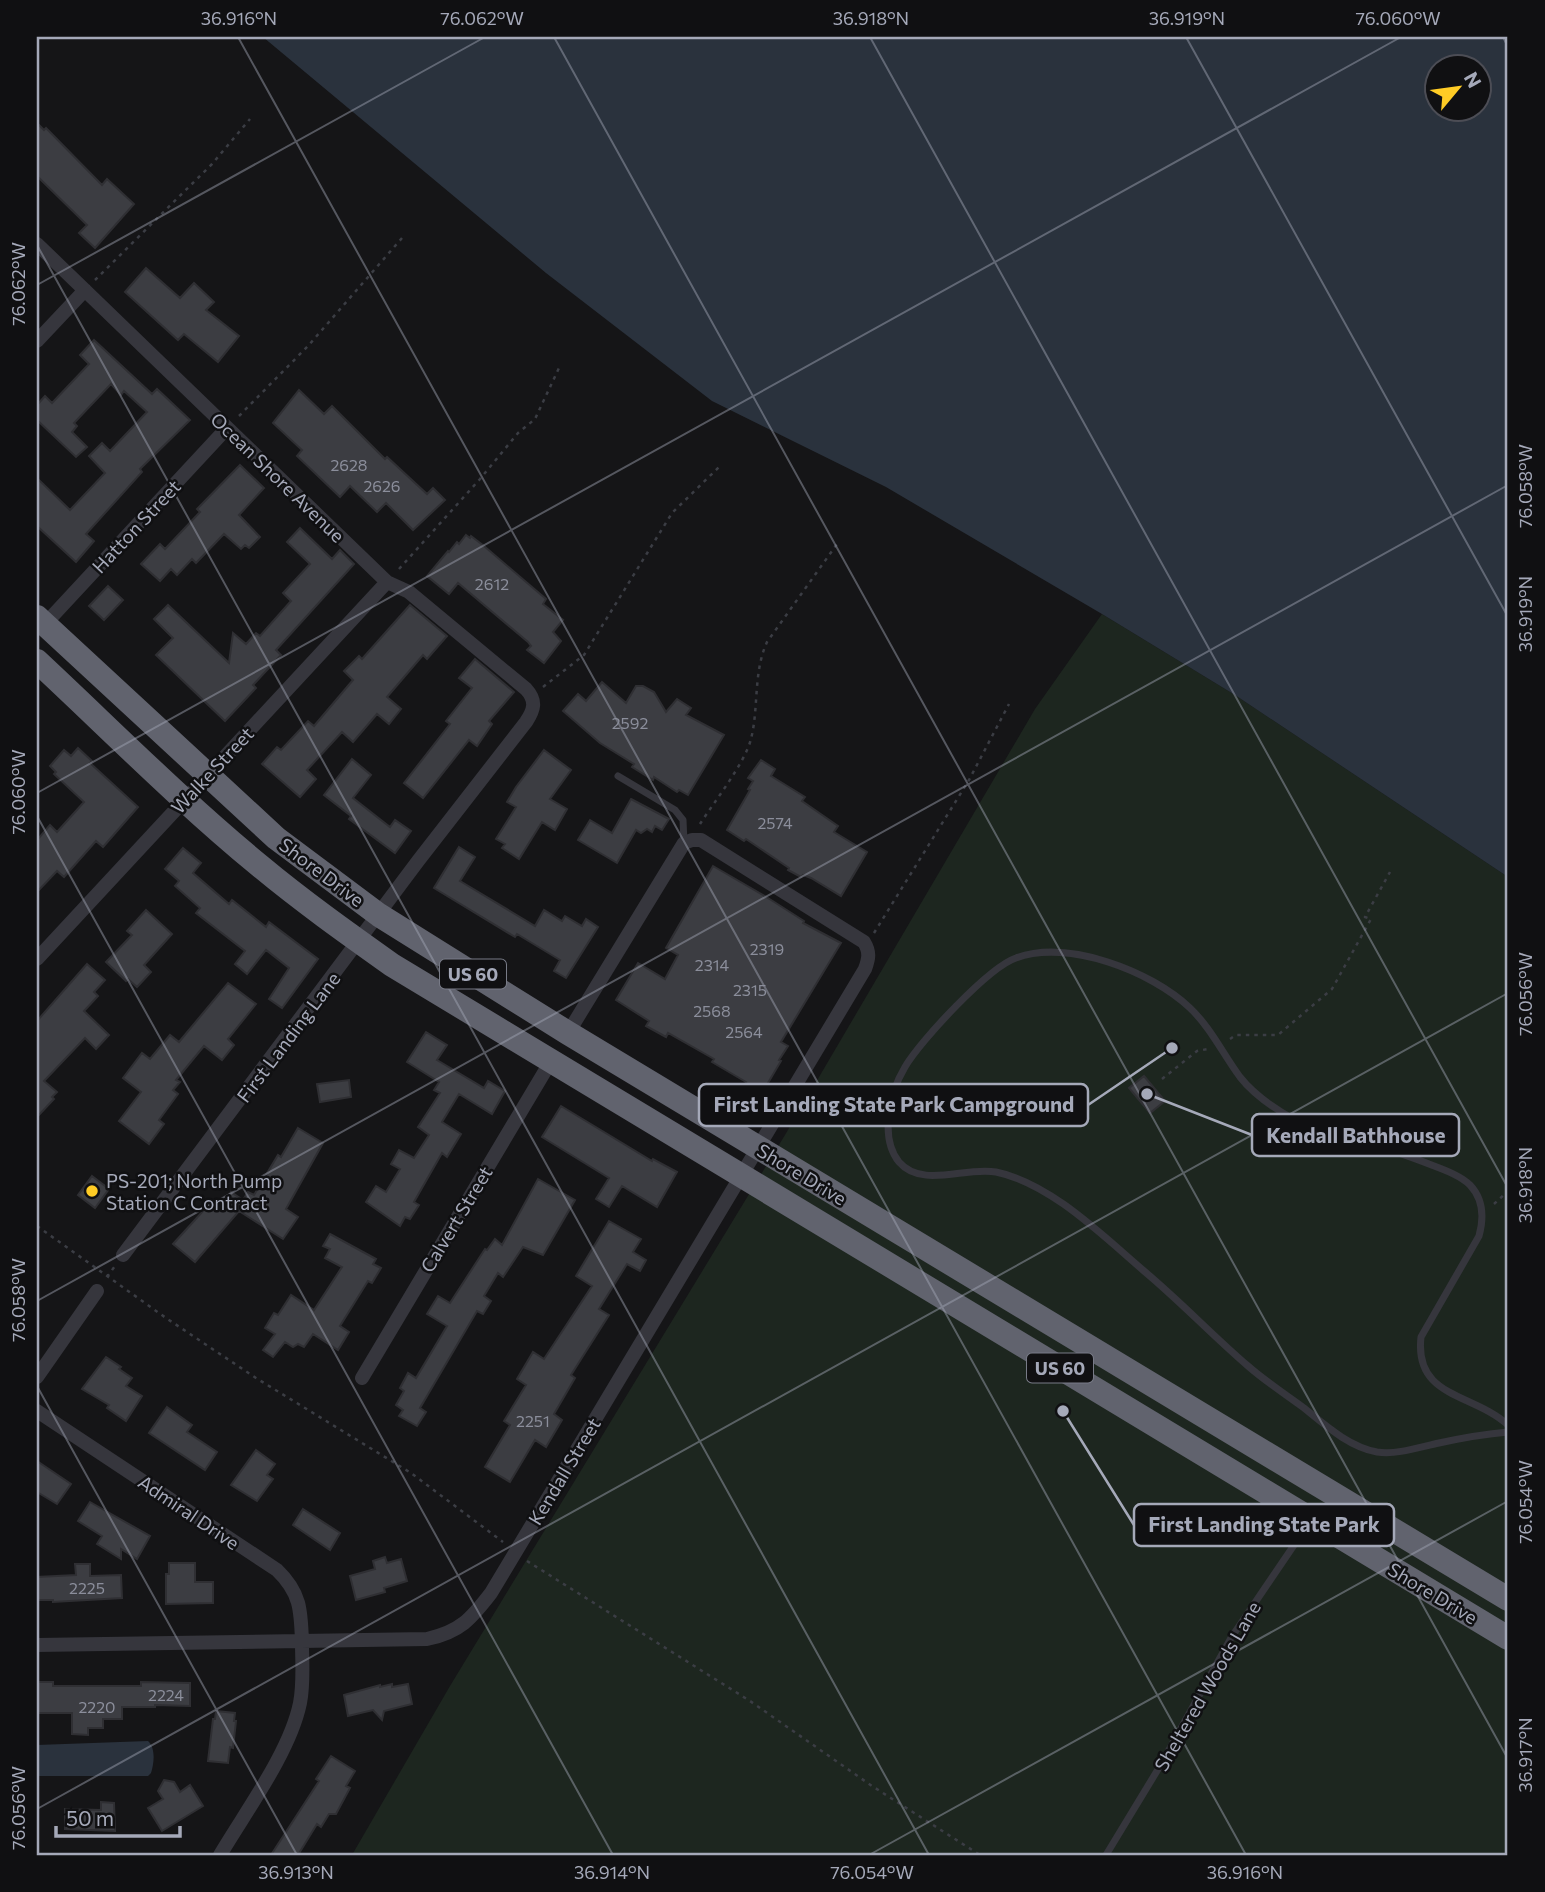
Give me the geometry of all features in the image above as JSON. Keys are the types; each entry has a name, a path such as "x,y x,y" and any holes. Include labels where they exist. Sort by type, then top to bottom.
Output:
{"highway":[{"name":"Shore Drive","path":"41,621 276,838 379,915 568,1033 1508,1599"},
{"name":"Shore Drive","path":"37,661 264,870 392,965 1508,1638"}],"street":[{"name":"Ocean Shore Avenue","path":"37,244 387,582 409,592 532,696"},
{"path":"37,341 85,290"},
{"name":"Hatton Street","path":"41,621 227,428"},
{"name":"Walke Street","path":"37,959 387,582"},
{"name":"First Landing Lane","path":"123,1255 526,722 533,712 532,696"},
{"path":"568,1033 684,843 692,840 701,840 864,942"},
{"name":"Kendall Street","path":"37,1645 427,1639 444,1635 474,1616 491,1593 865,969 869,958 864,942"},
{"name":"Calvert Street","path":"362,1378 551,1061"},
{"path":"37,1377 97,1291"},
{"name":"Admiral Drive","path":"37,1410 276,1570 288,1581 296,1595 301,1610 302,1641 301,1701 295,1724 285,1747 220,1855"}],"lane":[{"path":"618,776 675,810 683,820 684,843"},
{"path":"1508,1425 1499,1416 1434,1383 1425,1371 1419,1353 1421,1337 1479,1236 1484,1218 1479,1199 1470,1184 1448,1171 1408,1156 1299,1122 1265,1102 1241,1079 1220,1046 1189,1007 1159,985 1122,967 1080,956 1045,952 1014,958 990,974 933,1031 910,1059 896,1082 890,1113 889,1146 900,1163 912,1174 991,1171 1017,1177 1038,1188 1065,1206 1161,1285 1248,1366 1336,1433 1379,1452 1400,1451 1508,1432"},
{"name":"Sheltered Woods Lane","path":"1106,1855 1160,1766 1231,1638 1311,1519"}],"path":[{"path":"85,290 212,164 250,119"},
{"path":"227,428 308,346 402,238"},
{"path":"387,582 518,433 535,419 559,368"},
{"path":"532,696 584,655 673,513 719,467"},
{"path":"684,843 751,741 759,658 767,642 836,544"},
{"path":"864,942 872,936 970,780 1009,704"},
{"path":"1230,1039 1236,1035 1278,1035 1332,989 1371,919 1365,916 1390,872"},
{"path":"1161,1079 1198,1051 1220,1046"},
{"path":"1482,1212 1508,1191"},
{"path":"97,1291 123,1255"}],"shaded area":[{"path":"1102,614 1235,695 1508,877 1508,1855 352,1855 450,1686 785,1135 1035,709"}],"water":[{"path":"263,37 1508,37 1508,877 1235,695 1102,614 886,487 712,401 546,273"},
{"path":"148,1741 154,1756 148,1776 37,1776 37,1745"}],"building":[{"path":"37,123 44,130 46,128 102,185 107,179 134,204 95,248 79,233 87,225 37,176"},
{"path":"146,268 180,298 194,283 214,302 206,310 239,336 218,362 184,334 178,340 125,292"},
{"path":"94,340 152,394 157,389 190,420 140,469 142,472 86,534 94,541 76,562 37,526 37,478 70,510 105,473 89,456 102,443 110,451 147,412 124,391 121,395 111,384 74,423 77,426 72,432 87,447 76,457 37,420 37,405 45,396 52,403 89,364 80,355"},
{"path":"299,390 324,414 332,406 385,459 387,457 427,494 433,488 445,500 413,530 386,503 377,512 350,486 340,497 297,456 302,450 273,423"},
{"path":"240,465 264,488 239,515 260,537 249,548 245,545 241,549 224,534 196,563 192,559 177,575 171,569 160,581 141,564 160,544 165,549 200,512 197,509"},
{"path":"300,528 332,559 340,550 354,564 276,650 281,655 253,685 256,688 225,721 156,655 173,638 154,619 168,605 229,663 233,633 246,644 256,633 260,636 291,601 283,593 310,564 287,542"},
{"path":"466,535 484,546 546,599 543,604 563,620 553,632 561,641 544,663 527,650 531,646 528,642 458,583 449,594 427,576"},
{"path":"108,586 123,600 104,620 89,606"},
{"path":"410,605 447,636 427,659 423,655 387,697 401,709 389,724 377,714 353,742 342,732 307,770 316,779 300,797 262,764 277,747 281,750 308,721 314,726 353,680 344,671 359,656 362,659"},
{"path":"475,659 514,692 489,721 492,724 477,746 469,740 423,798 404,783 450,724 446,721 472,688 459,678"},
{"path":"602,682 626,703 636,686 643,686 654,692 666,712 677,699 691,708 686,715 724,735 688,795 679,790 677,792 654,777 653,780 632,767 634,764 600,743 563,711 578,694 586,701"},
{"path":"78,748 92,761 90,763 138,807 103,847 96,841 64,877 57,871 37,892 37,840 50,825 57,832 84,802 54,774 56,772 50,766 64,750 71,756"},
{"path":"544,750 571,770 550,799 567,809 555,830 542,822 519,859 502,848 505,844 496,839 516,807 507,802"},
{"path":"352,759 371,775 353,798 390,827 395,820 411,831 395,853 349,819 351,816 324,795"},
{"path":"761,760 775,769 771,776 805,797 802,801 838,826 834,832 867,852 841,896 811,878 803,875 801,877 788,870 789,868 746,839 744,841 727,830 750,790 748,789 753,781 748,778"},
{"path":"631,799 669,819 662,830 655,826 652,832 647,829 641,833 636,830 617,863 578,840 590,820 612,833"},
{"path":"459,847 475,857 460,881 535,926 544,910 562,921 565,916 582,926 586,919 598,927 566,978 554,971 560,960 517,934 515,937 434,888"},
{"path":"183,848 201,863 193,873 229,904 232,900 266,927 269,922 318,959 282,1008 269,999 289,968 266,950 247,974 235,964 245,951 196,913 200,908 175,886 179,881 165,869"},
{"path":"713,866 768,898 804,921 803,923 841,943 781,1042 788,1046 762,1093 759,1091 757,1095 743,1087 746,1082 712,1062 714,1059 668,1033 666,1037 646,1026 649,1021 616,1000 638,963 665,979 678,955 666,948"},
{"path":"146,910 172,934 144,965 151,972 137,987 128,979 126,981 106,962 132,935 127,931"},
{"path":"87,964 105,980 94,992 98,996 84,1011 109,1035 96,1049 85,1038 44,1081 57,1092 37,1117 37,1021"},
{"path":"228,983 256,1004 228,1039 234,1045 222,1060 204,1046 176,1080 180,1082 173,1090 178,1094 159,1120 164,1124 149,1144 119,1121 141,1092 123,1078 142,1053 150,1059 170,1035 179,1042"},
{"path":"426,1032 447,1045 437,1060 484,1088 488,1081 505,1091 492,1114 459,1094 442,1122 461,1134 447,1157 442,1153 414,1202 419,1205 410,1219 405,1217 400,1226 366,1202 376,1186 386,1192 400,1169 391,1164 399,1150 414,1158 429,1135 418,1127 440,1093 434,1090 439,1082 407,1062"},
{"path":"1144,1076 1165,1101 1150,1113 1129,1088"},
{"path":"349,1080 351,1097 320,1102 317,1084"},
{"path":"561,1106 652,1161 653,1159 677,1172 657,1207 622,1186 609,1207 596,1199 609,1178 542,1137"},
{"path":"298,1128 323,1143 286,1209 298,1217 283,1239 239,1211 195,1262 173,1244 213,1200 222,1207 231,1192 243,1200 248,1192 254,1195"},
{"name":"PS-201; North Pump Station C Contract","path":"92,1176 109,1189 95,1208 78,1195"},
{"path":"538,1179 575,1200 543,1255 523,1247 503,1277 498,1273 484,1296 491,1301 483,1314 477,1311 420,1408 426,1412 417,1426 399,1416 403,1410 396,1405 404,1391 400,1388 408,1373 416,1378 447,1326 427,1314 438,1296 450,1303 485,1249 487,1250 495,1239 502,1245"},
{"path":"609,1221 641,1239 633,1252 646,1260 640,1271 627,1264 599,1309 609,1315 571,1375 575,1378 554,1414 562,1420 546,1447 535,1440 510,1482 485,1467 510,1425 504,1421 526,1385 517,1379 533,1352 544,1359 592,1286 576,1276"},
{"path":"330,1234 376,1259 373,1264 381,1268 372,1283 368,1281 340,1326 349,1332 338,1350 313,1334 304,1347 298,1344 293,1347 285,1342 273,1357 263,1350 275,1334 265,1328 274,1313 278,1315 291,1295 314,1310 342,1267 325,1258 330,1249 323,1246"},
{"path":"106,1357 132,1378 126,1386 142,1396 126,1421 107,1408 109,1405 82,1389"},
{"path":"167,1407 192,1425 187,1432 217,1452 205,1470 149,1433"},
{"path":"256,1450 275,1464 267,1475 273,1479 257,1501 231,1485"},
{"path":"37,1461 71,1484 57,1504 37,1492"},
{"path":"90,1502 150,1536 137,1559 121,1549 121,1559 97,1544 102,1536 78,1521"},
{"path":"303,1509 340,1533 330,1550 293,1525"},
{"path":"385,1557 387,1563 401,1559 407,1581 384,1588 385,1592 356,1600 350,1576 375,1569 373,1561"},
{"path":"169,1563 195,1563 195,1582 213,1582 213,1603 166,1604 166,1574 169,1574"},
{"path":"75,1564 90,1564 90,1576 121,1575 122,1598 53,1602 37,1600 37,1577 76,1575"},
{"path":"37,1682 53,1682 53,1686 190,1683 190,1706 122,1707 122,1719 103,1719 103,1728 88,1728 88,1735 72,1734 72,1713 37,1713"},
{"path":"392,1684 392,1687 408,1684 412,1704 384,1711 382,1720 373,1710 348,1716 344,1695"},
{"path":"216,1711 235,1713 233,1748 230,1747 228,1763 208,1761"},
{"path":"331,1756 355,1771 346,1786 350,1788 336,1814 329,1814 321,1827 317,1824 298,1855 271,1855 319,1781 316,1779"},
{"path":"164,1780 174,1782 180,1792 190,1785 203,1806 162,1831 148,1808 163,1799 158,1791"},
{"path":"101,1802 114,1803 115,1831 65,1829 65,1809 101,1810"}],"place":[{"name":"First Landing State Park Campground","path":"1172,1048"},
{"name":"Kendall Bathhouse","path":"1147,1094"},
{"name":"PS-201; North Pump Station C Contract","path":"92,1191"},
{"name":"First Landing State Park","path":"1063,1411"}]}
